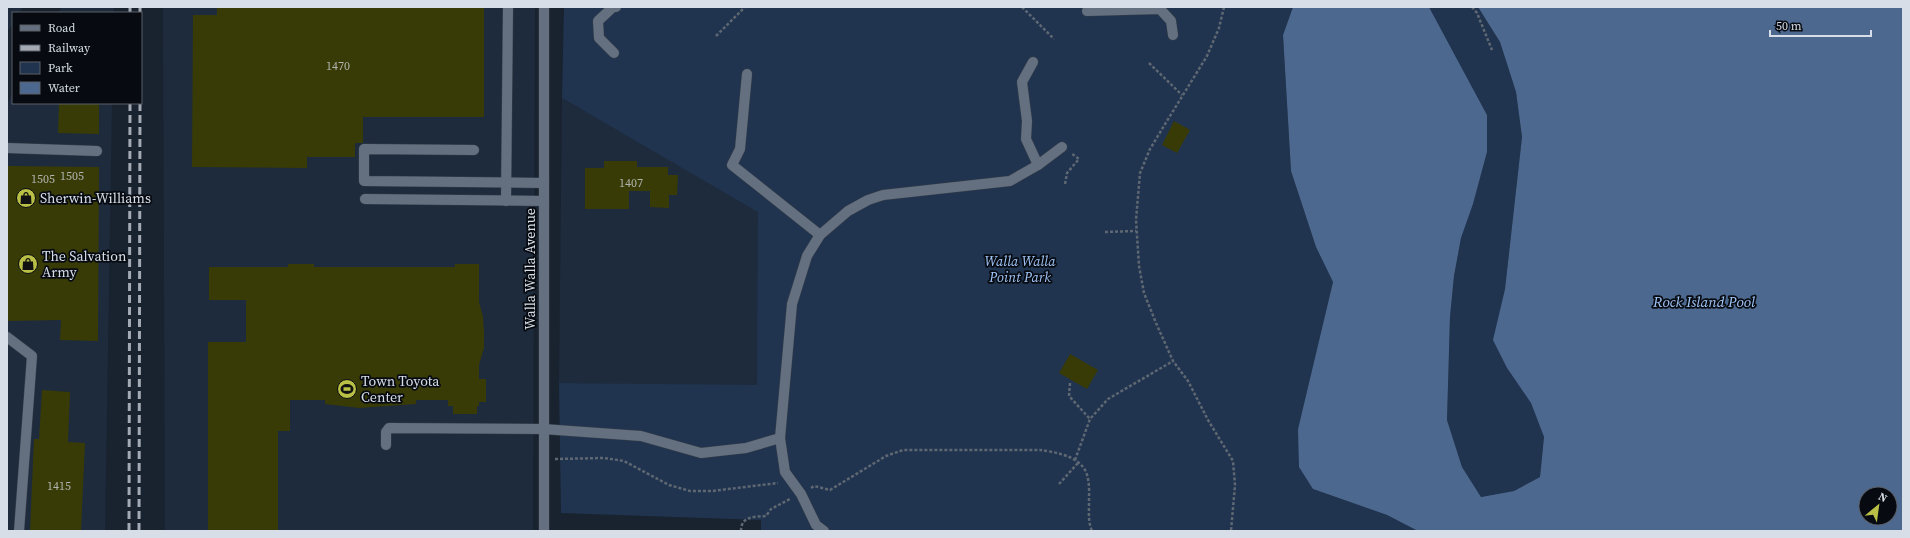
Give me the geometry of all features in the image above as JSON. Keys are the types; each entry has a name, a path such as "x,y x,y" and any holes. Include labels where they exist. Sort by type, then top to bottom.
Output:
{"street":[{"path":"506,201 508,7"},
{"name":"Walla Walla Avenue","path":"544,7 544,531"},
{"path":"614,53 599,38 598,21 613,7 616,7"},
{"path":"1087,11 1160,9 1171,21 1173,35"},
{"path":"1033,62 1022,82 1026,121 1026,139 1038,165"},
{"path":"747,74 740,149 732,165 820,236"},
{"path":"824,531 816,525 800,494 785,472 780,438 792,304 807,256 820,236 848,211 868,200 882,195 1010,181 1038,165 1062,147"},
{"path":"7,148 97,150"},
{"path":"474,150 364,148 364,181 544,183"},
{"path":"365,199 544,201"},
{"path":"7,337 32,356 19,531"},
{"path":"386,445 386,432 389,428 543,429 641,436 701,453 746,448 780,438"}],"path":[{"path":"716,36 745,7"},
{"path":"1022,7 1054,39"},
{"path":"1224,7 1219,28 1207,56 1150,149 1140,173 1136,231 1138,266 1144,292 1173,361 1188,381 1208,420 1233,461 1235,485 1231,531"},
{"path":"1472,7 1477,12 1492,50"},
{"path":"1149,63 1182,96"},
{"path":"1062,147 1079,159 1067,173 1065,184"},
{"path":"1105,232 1136,231"},
{"path":"1075,460 1090,419 1108,399 1173,361"},
{"path":"1070,383 1069,396 1090,419"},
{"path":"741,531 743,522 747,518 766,516 771,509 814,486 830,490 886,456 903,450 1040,450 1057,453 1075,460 1086,471 1089,486 1089,524 1092,531"},
{"path":"543,458 604,458 624,461 669,485 690,491 712,491 776,482 780,485"},
{"path":"1059,484 1078,463"},
{"path":"787,494 791,499"}],"shaded area":[{"path":"7,7 23,7 20,12 12,12 12,25 7,33"},
{"path":"62,7 114,7 114,12 59,12"},
{"path":"163,7 535,7 533,531 165,531"},
{"path":"12,95 12,104 112,104 105,531 7,531 7,104"},
{"path":"562,98 759,211 757,386 559,383"}],"green space":[{"name":"Walla Walla Point Park","path":"564,7 1293,7 1283,35 1291,171 1316,247 1333,282 1298,429 1313,489 1387,515 1418,531 761,531 761,520 561,513 559,383 757,385 758,212 562,98"},
{"path":"1429,7 1478,7 1500,42 1516,92 1522,137 1505,289 1494,340 1507,368 1531,403 1544,437 1540,477 1514,491 1481,497 1462,467 1447,420 1450,317 1454,276 1461,238 1473,204 1487,152 1487,115"}],"water":[{"name":"Rock Island Pool","path":"1293,7 1429,7 1487,115 1487,152 1473,204 1461,238 1454,276 1450,317 1447,420 1462,467 1481,497 1514,491 1540,477 1544,437 1531,403 1507,368 1493,340 1505,289 1522,137 1516,92 1500,42 1478,7 1903,7 1903,531 1418,531 1387,515 1313,489 1299,467 1298,429 1333,282 1316,247 1291,171 1283,35"}],"building":[{"path":"217,7 484,7 484,117 363,117 363,143 355,143 355,157 307,157 307,168 192,167 193,15 217,15"},
{"path":"59,104 99,104 99,134 58,133"},
{"path":"1174,121 1190,130 1177,153 1162,145"},
{"path":"604,161 637,161 637,167 668,167 668,175 678,175 677,195 669,195 669,208 650,207 650,191 629,191 629,209 585,209 585,168 604,168"},
{"path":"7,166 99,167 98,341 60,340 61,320 7,321"},
{"name":"Town Toyota Center","path":"288,264 314,264 314,267 455,267 455,264 479,264 479,302 483,317 484,348 479,365 479,379 486,379 486,402 479,402 479,406 477,406 477,414 453,414 453,406 448,406 448,400 416,400 416,404 359,408 325,404 325,400 290,400 290,431 278,431 278,531 208,531 208,342 246,342 246,300 209,300 209,267 288,267"},
{"path":"1070,354 1098,370 1087,389 1059,373"},
{"path":"42,390 70,392 68,442 85,443 81,531 30,531 34,439 39,439"}],"railway":[{"path":"130,7 130,12"},
{"path":"140,7 140,12"},
{"path":"129,531 130,104"},
{"path":"139,531 140,104"}],"place":[{"name":"Sherwin-Williams","path":"26,198"},
{"name":"The Salvation Army","path":"28,264"},
{"name":"Town Toyota Center","path":"347,389"}]}
